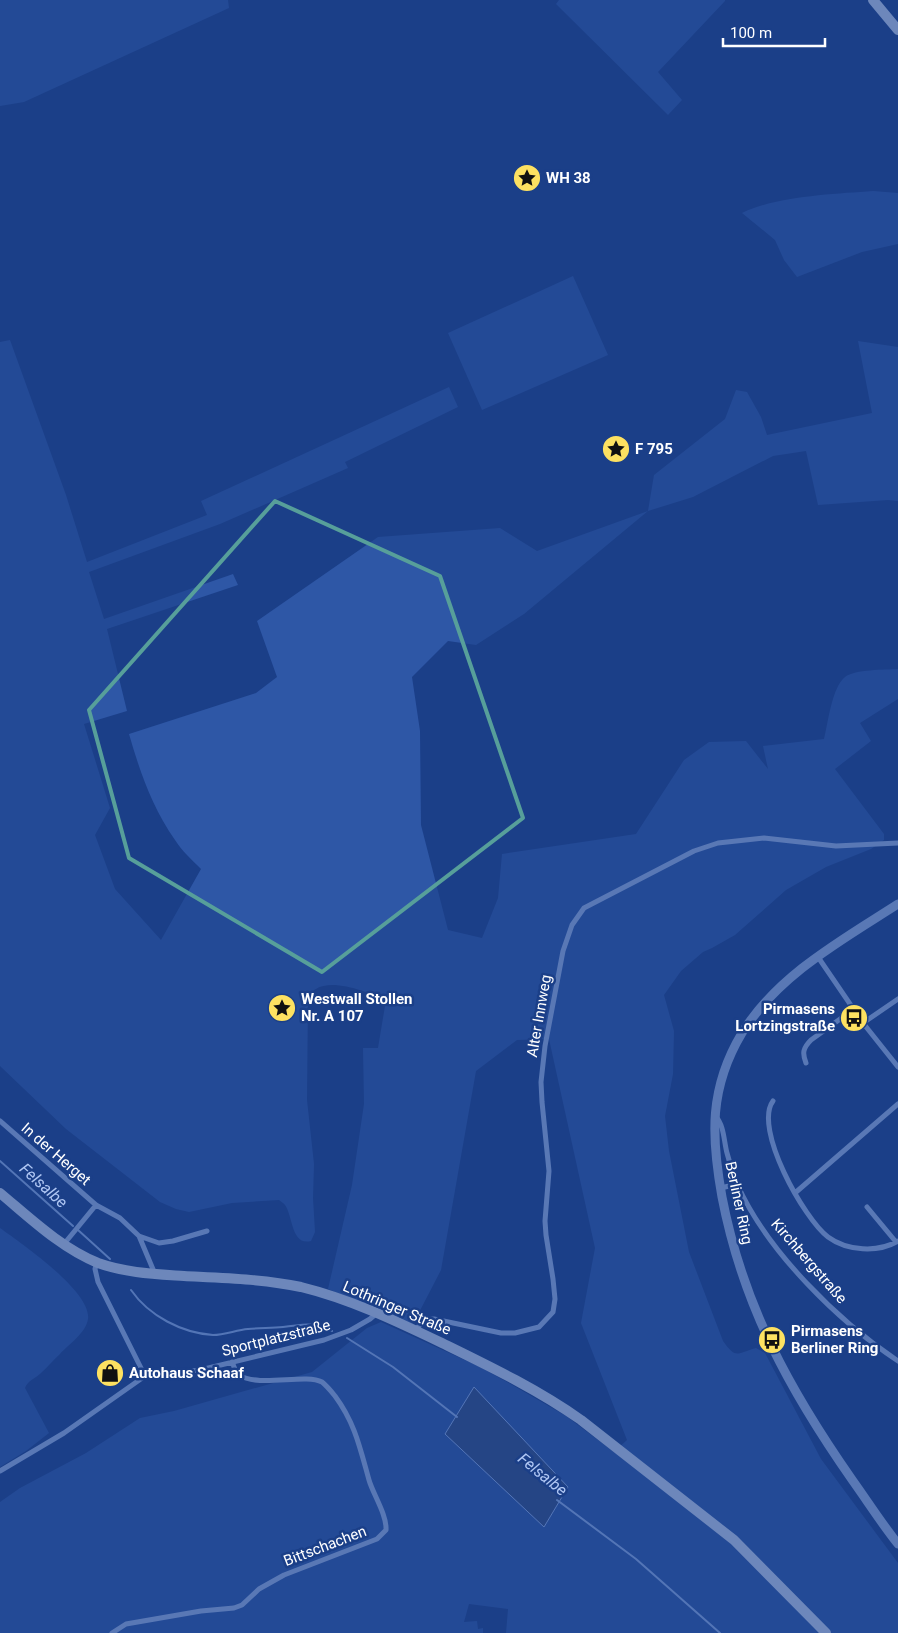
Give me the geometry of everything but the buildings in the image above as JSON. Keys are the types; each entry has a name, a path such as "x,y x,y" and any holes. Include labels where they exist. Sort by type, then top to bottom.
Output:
{"main road":[{"path":"873,0 898,30"},
{"name":"Lothringer Straße","path":"0,1192 64,1244 97,1262 131,1272 228,1278 288,1285 319,1292 377,1313 505,1374 570,1413 723,1530 826,1633"}],"street":[{"name":"Alter Innweg","path":"414,1330 426,1320 434,1318 501,1333 515,1333 539,1327 553,1312 555,1299 545,1221 549,1163 541,1082 545,1046 563,951 572,925 584,908 694,851 718,843 764,838 836,846 898,843"},
{"name":"Berliner Ring","path":"898,904 818,956 800,970 762,1007 742,1033 729,1059 717,1095 714,1116 714,1146 727,1221 742,1276 770,1346 833,1452 898,1544"},
{"path":"818,956 864,1023 898,1067"},
{"path":"864,1023 898,999"},
{"path":"806,1063 804,1057 805,1046 854,1009"},
{"path":"773,1101 770,1105 768,1117 770,1134 782,1168 813,1221 828,1237 836,1242 852,1247 882,1247 897,1244 867,1207"},
{"path":"795,1193 898,1104"},
{"name":"Kirchbergstraße","path":"714,1116 721,1124 738,1184 757,1221 796,1270 853,1327 898,1361"},
{"name":"In der Herget","path":"0,1121 96,1205 120,1218 139,1236 155,1274"},
{"path":"721,1188 738,1184"},
{"name":"In der Herget","path":"64,1244 96,1205"},
{"name":"In der Herget","path":"139,1236 159,1243 207,1231"},
{"path":"0,1471 64,1433 145,1376 98,1282 95,1270 97,1262"},
{"name":"Sportplatzstraße","path":"145,1376 185,1372 330,1339 361,1325 377,1313"},
{"name":"Bittschachen","path":"112,1633 126,1624 200,1611 234,1608 242,1605 259,1590 284,1575 377,1539 386,1530 385,1520 369,1481 358,1439 342,1406 328,1387 316,1380 247,1378 240,1376 236,1372 232,1362"}],"highlighted area":[{"path":"275,501 440,576 523,818 322,972 129,858 89,710"}],"shaded area":[{"path":"0,0 228,0 229,8 24,102 0,106"},
{"path":"559,0 725,1 658,72 682,100 668,115 556,4"},
{"path":"873,191 898,193 898,244 862,252 797,277 784,260 775,240 742,213 756,207 789,199"},
{"path":"573,276 608,355 482,410 448,333"},
{"path":"10,340 66,495 87,562 207,515 201,501 449,387 458,407 345,462 348,468 220,524 89,572 104,619 233,574 238,585 107,629 127,711 84,724 110,808 95,835 115,889 161,940 201,869 178,844 153,802 142,776 129,734 256,693 277,677 257,621 378,537 500,528 537,551 648,511 524,614 476,645 448,641 412,677 420,731 421,825 448,930 482,938 498,898 502,854 636,834 684,760 709,742 746,741 768,769 763,746 824,739 834,697 845,677 863,671 898,669 898,699 860,723 871,741 835,769 884,834 884,840 871,849 826,867 786,890 735,935 703,952 681,971 664,995 674,1031 673,1074 665,1116 669,1151 689,1252 723,1341 731,1351 737,1354 756,1348 765,1353 821,1459 898,1563 898,1633 506,1633 508,1609 469,1604 464,1622 477,1621 478,1629 483,1628 483,1633 0,1633 0,1502 20,1488 86,1453 140,1418 174,1411 312,1372 367,1328 381,1322 478,1366 507,1382 566,1416 614,1452 627,1440 581,1323 595,1248 549,1039 517,1040 476,1071 441,1270 413,1324 328,1289 352,1185 364,1104 363,1048 378,1048 386,1000 351,988 332,985 323,986 315,990 308,998 307,1100 314,1164 315,1232 311,1241 304,1241 296,1235 288,1210 285,1204 279,1200 232,1203 189,1212 160,1202 66,1129 0,1066 0,342"},
{"path":"858,341 898,347 898,501 818,505 806,451 773,456 693,497 648,511 654,475 725,419 736,390 747,392 761,417 767,435 872,413"},
{"path":"0,1228 38,1256 67,1282 86,1308 88,1319 87,1324 77,1338 44,1371 28,1383 25,1388 49,1433 26,1451 0,1467"}],"water":[{"path":"474,1387 568,1487 544,1527 445,1434"}],"waterway":[{"name":"Felsalbe","path":"0,1161 73,1226"},
{"name":"Felsalbe","path":"78,1230 110,1259"},
{"name":"Felsalbe","path":"131,1290 147,1308 167,1322 201,1334 217,1335 248,1329 307,1324 332,1331"},
{"name":"Felsalbe","path":"347,1338 393,1367 457,1417"},
{"name":"Felsalbe","path":"557,1500 636,1559 720,1633"}],"place":[{"name":"WH 38","path":"527,178"},
{"name":"F 795","path":"616,449"},
{"name":"Westwall Stollen Nr. A 107","path":"282,1008"},
{"name":"Pirmasens Lortzingstraße","path":"854,1018"},
{"name":"Pirmasens Berliner Ring","path":"772,1340"},
{"name":"Autohaus Schaaf","path":"110,1373"}]}
